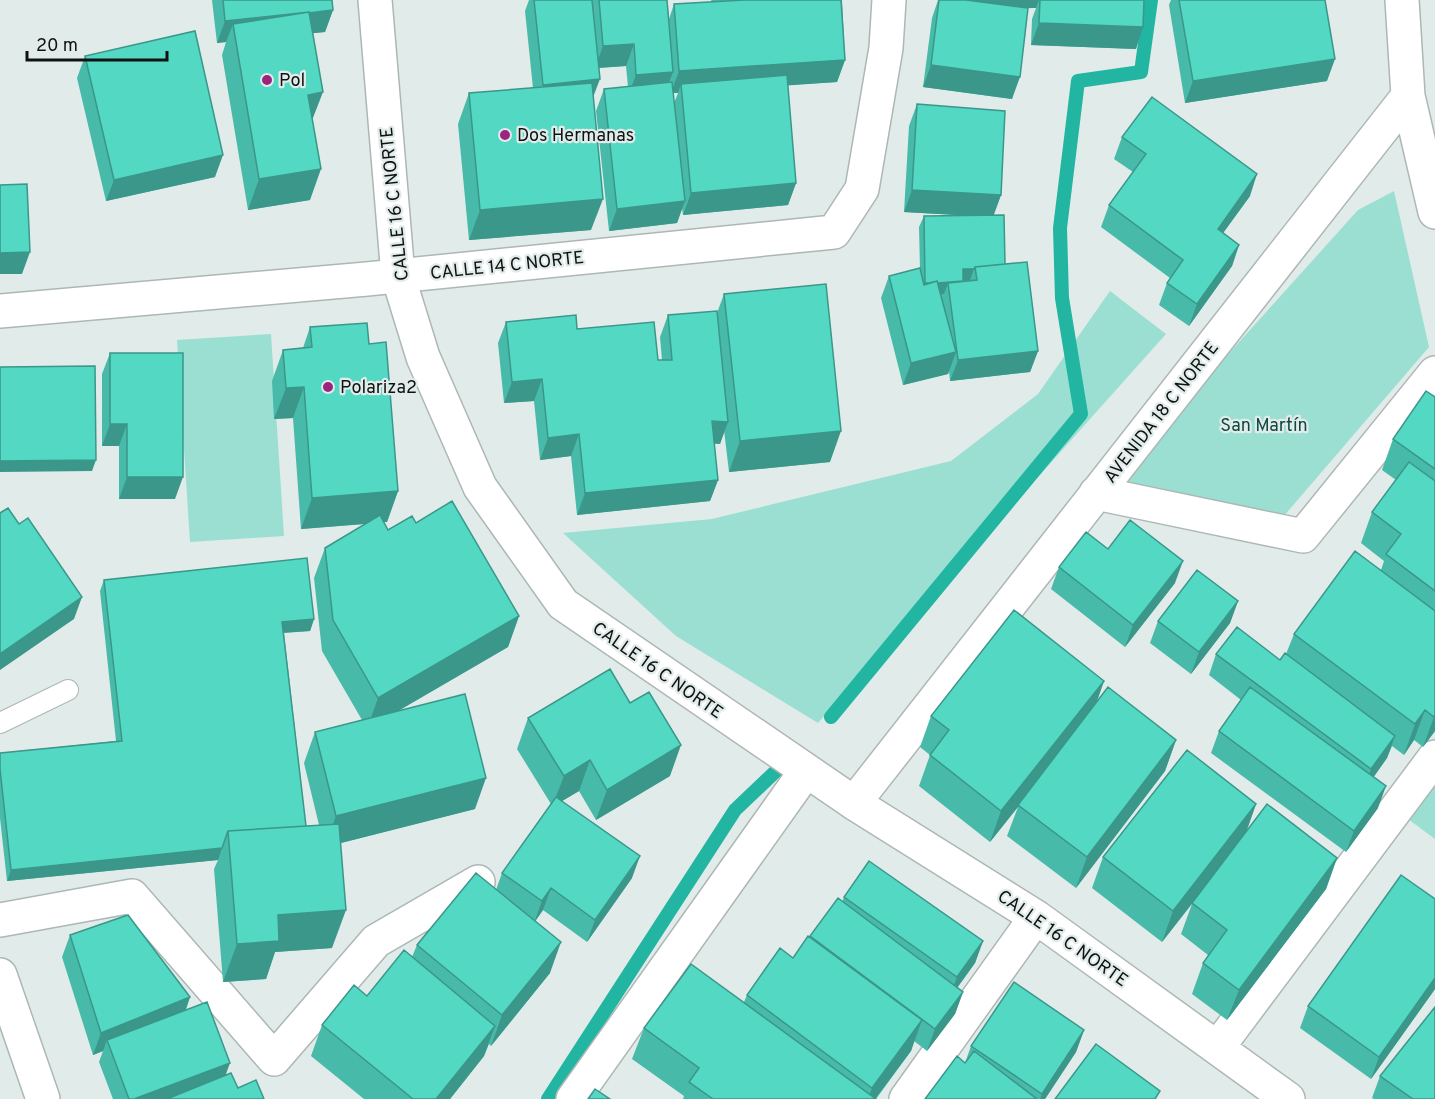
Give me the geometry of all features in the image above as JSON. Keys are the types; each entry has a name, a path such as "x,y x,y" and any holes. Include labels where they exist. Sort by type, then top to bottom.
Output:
{"street":[{"name":"CALLE 16 C NORTE","path":"375,0 398,276 423,357 480,487 563,604 854,803 1036,917 1288,1099"},
{"name":"CALLE 14 C NORTE","path":"0,311 398,276 834,232 862,189 886,48 889,0"},
{"path":"1402,0 1422,101 1435,212"},
{"name":"AVENIDA 18 C NORTE","path":"854,803 1096,493 1422,101"},
{"path":"1096,493 1303,536 1435,373"},
{"path":"1218,1047 1435,757"},
{"path":"573,1099 806,771"},
{"path":"0,920 132,896 274,1059 376,941 478,882"},
{"path":"906,1099 1036,917"},
{"path":"0,975 43,1099"}],"lane":[{"path":"0,723 68,690"}],"green space":[{"name":"San Martín","path":"1394,191 1429,347 1283,517 1113,482 1358,210"},
{"path":"1110,291 1166,334 818,723 676,636 563,533 712,519 951,461 1038,394"},
{"path":"271,334 284,536 190,542 177,340"},
{"path":"1435,781 1435,839 1408,819"}],"building":[{"path":"223,0 332,0 333,10 225,21"},
{"path":"534,0 592,0 600,79 543,85"},
{"path":"599,0 667,0 673,72 636,75 634,44 603,46"},
{"path":"744,0 841,0 845,60 679,71 674,4"},
{"path":"939,0 966,0 1028,8 1020,77 931,65"},
{"path":"1040,0 1144,0 1143,27 1039,23"},
{"path":"1179,0 1325,0 1335,59 1193,81"},
{"path":"309,12 323,92 308,95 321,169 259,179 233,24"},
{"path":"195,31 223,155 114,180 85,56"},
{"path":"787,75 796,183 691,193 681,84"},
{"path":"672,82 685,201 617,209 604,89"},
{"path":"592,83 603,199 480,210 469,93"},
{"path":"1152,97 1257,174 1218,229 1239,245 1197,304 1167,283 1183,260 1109,205 1146,154 1122,137"},
{"path":"917,104 1005,111 1001,195 912,190"},
{"path":"27,184 30,252 0,253 0,185"},
{"path":"1004,215 1005,264 963,269 963,281 925,283 924,216"},
{"path":"1027,262 1038,351 958,360 948,283 977,280 975,267"},
{"path":"920,268 924,285 937,281 956,352 911,363 889,276"},
{"path":"826,284 841,431 740,441 724,294"},
{"path":"717,311 728,422 712,421 718,480 585,493 579,434 548,438 542,379 512,382 506,322 576,315 577,329 654,322 658,360 672,360 668,315"},
{"path":"367,323 369,344 386,342 398,491 312,498 304,387 286,388 283,350 312,347 310,327"},
{"path":"110,353 183,353 183,477 127,477 127,424 110,424"},
{"path":"95,366 96,460 0,461 0,367"},
{"path":"1426,391 1435,397 1435,469 1393,439"},
{"path":"1409,462 1435,481 1435,591 1386,554 1401,534 1372,512"},
{"path":"452,501 519,616 378,698 333,620 325,548 380,515 388,530 412,516 416,523"},
{"path":"8,508 19,524 28,518 82,597 0,654 0,513"},
{"path":"1130,520 1183,561 1133,625 1059,567 1086,532 1108,549"},
{"path":"1355,551 1435,611 1434,717 1425,710 1415,724 1294,634"},
{"path":"307,558 314,619 282,622 306,826 228,831 222,848 11,870 0,753 122,741 104,580"},
{"path":"1197,570 1238,601 1199,652 1158,621"},
{"path":"1014,610 1104,681 1001,811 930,755 949,730 931,716"},
{"path":"1237,627 1280,660 1285,653 1395,736 1371,769 1216,654"},
{"path":"610,669 630,703 649,692 681,745 607,790 590,760 564,776 528,718"},
{"path":"1108,687 1176,740 1087,857 1018,805"},
{"path":"1250,687 1386,786 1354,831 1219,731"},
{"path":"465,694 486,778 336,816 315,732"},
{"path":"1187,750 1256,804 1173,911 1103,857"},
{"path":"556,797 640,856 595,920 551,888 542,901 502,873"},
{"path":"1267,804 1337,858 1239,990 1203,963 1227,930 1192,903"},
{"path":"339,824 346,910 278,915 279,941 237,944 228,831"},
{"path":"869,861 983,941 957,977 844,897"},
{"path":"476,873 561,942 502,1015 417,945"},
{"path":"1401,875 1435,899 1435,978 1379,1057 1308,1006"},
{"path":"838,898 963,992 935,1029 810,936"},
{"path":"128,915 190,997 101,1033 70,935"},
{"path":"808,936 922,1020 872,1088 747,995 780,948 793,958"},
{"path":"404,950 495,1026 436,1099 413,1099 322,1025 354,985 367,996"},
{"path":"691,964 876,1099 713,1099 689,1082 699,1068 644,1028"},
{"path":"1014,982 1084,1030 1042,1094 971,1046"},
{"path":"207,1002 230,1063 129,1099 107,1040"},
{"path":"1435,1007 1435,1099 1413,1099 1380,1076"},
{"path":"1096,1044 1160,1091 1155,1099 1055,1099"},
{"path":"974,1051 1037,1099 925,1099 957,1056 965,1063"},
{"path":"231,1073 238,1088 256,1080 264,1099 167,1099"},
{"path":"595,1089 610,1099 588,1099"}],"waterway":[{"path":"831,717 1081,414 1062,298 1060,228 1078,81 1141,72 1151,0"},
{"path":"548,1099 735,810 776,771"}],"place":[{"name":"Pol","path":"267,80"},
{"name":"Dos Hermanas","path":"505,135"},
{"name":"Polariza2","path":"328,387"}]}
